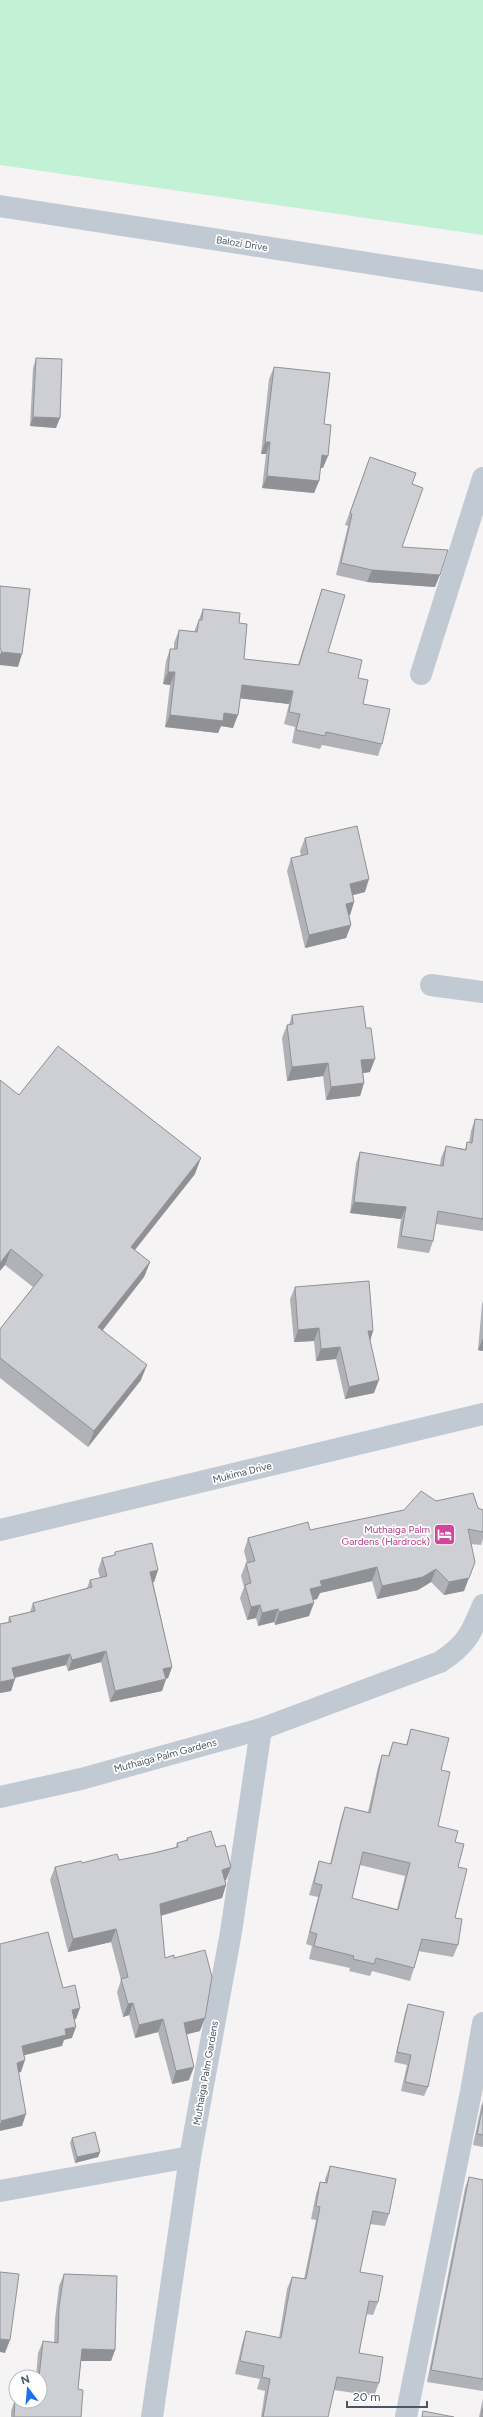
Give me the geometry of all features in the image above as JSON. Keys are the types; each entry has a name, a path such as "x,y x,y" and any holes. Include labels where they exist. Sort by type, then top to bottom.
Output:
{"street":[{"name":"Balozi Drive","path":"0,206 483,281"},
{"path":"421,674 483,478"},
{"path":"431,985 483,992"},
{"name":"Mukima Drive","path":"0,1530 483,1414"},
{"name":"Muthaiga Palm Gardens","path":"0,1797 80,1779 260,1729 440,1662 459,1650 473,1630 483,1605"},
{"name":"Muthaiga Palm Gardens","path":"152,2417 190,2157 231,1932 260,1729"},
{"path":"406,2417 471,2092 483,2023"},
{"path":"0,2191 190,2157"}],"green space":[{"path":"0,0 483,0 483,235 0,165"}],"building":[{"path":"36,358 62,359 60,418 33,417"},
{"path":"274,367 330,373 324,424 331,425 328,456 322,455 319,481 267,476 270,442 265,442"},
{"path":"370,457 416,473 412,484 423,488 402,547 448,550 440,575 372,570 341,563 352,514 350,513"},
{"path":"0,586 30,589 22,654 1,652 0,649"},
{"path":"322,589 345,595 328,652 362,660 358,678 368,680 363,704 390,709 382,744 326,732 325,736 296,730 300,714 289,712 293,691 242,685 238,715 224,713 223,721 170,715 175,672 168,672 170,649 177,649 179,630 197,632 199,620 202,620 203,609 240,613 239,623 247,624 244,659 299,665"},
{"path":"357,826 369,879 350,884 354,902 346,904 351,925 309,935 291,858 308,854 305,838"},
{"path":"363,1006 366,1028 371,1028 375,1059 361,1060 364,1083 331,1087 328,1063 292,1067 287,1025 293,1024 292,1015"},
{"path":"58,1046 201,1158 131,1247 150,1262 98,1327 147,1365 94,1431 0,1358 0,1329 43,1275 11,1249 0,1263 0,1080 19,1095"},
{"path":"475,1119 483,1120 483,1219 438,1211 433,1241 401,1236 406,1207 354,1202 360,1152 443,1166 446,1146 466,1150 467,1142 472,1143"},
{"path":"369,1281 373,1331 368,1331 379,1380 349,1387 340,1347 321,1349 319,1328 298,1330 295,1287"},
{"path":"421,1491 436,1501 473,1493 478,1508 483,1510 483,1532 468,1529 475,1562 469,1578 449,1582 436,1569 423,1577 382,1586 377,1567 320,1581 322,1586 310,1589 314,1603 279,1612 278,1609 262,1613 260,1605 251,1607 245,1585 251,1583 246,1563 255,1561 248,1538 308,1522 310,1530 404,1510"},
{"path":"152,1543 158,1570 150,1572 172,1667 163,1669 166,1679 115,1691 106,1651 72,1660 70,1654 12,1668 15,1679 0,1682 0,1624 11,1622 9,1617 35,1611 33,1603 92,1587 90,1580 107,1576 102,1558 115,1555 115,1552"},
{"path":"411,1729 449,1738 441,1770 450,1772 438,1826 458,1831 455,1842 464,1844 458,1867 467,1869 455,1918 462,1919 458,1945 422,1939 414,1968 376,1958 374,1964 353,1959 354,1956 314,1946 317,1934 310,1932 322,1885 314,1883 319,1861 331,1864 345,1807 370,1813 382,1755 389,1756 393,1742 407,1745","holes":["363,1852 410,1863 398,1910 352,1898"]},
{"path":"211,1831 216,1847 225,1845 231,1867 222,1870 226,1885 160,1904 165,1958 174,1955 174,1958 205,1950 212,1977 205,2018 184,2023 194,2067 176,2071 163,2019 139,2025 133,2003 128,2004 121,1979 128,1977 116,1929 73,1939 55,1867 81,1861 82,1863 117,1854 119,1860 154,1853 178,1847 177,1843 188,1840 187,1838"},
{"path":"48,1932 63,1988 75,1985 80,2008 72,2010 76,2027 65,2029 66,2035 22,2046 25,2060 17,2063 26,2114 1,2121 0,1944"},
{"path":"408,2004 444,2012 428,2087 405,2082 411,2055 397,2052"},
{"path":"483,2105 483,2135 477,2134"},
{"path":"95,2132 100,2152 77,2157 72,2138"},
{"path":"330,2166 396,2179 389,2214 373,2211 360,2272 383,2276 378,2302 369,2301 359,2353 383,2357 379,2383 337,2377 328,2417 263,2417 270,2379 262,2377 264,2366 240,2361 246,2331 281,2338 292,2277 306,2279 320,2207 316,2206 320,2182 327,2183"},
{"path":"469,2177 483,2180 483,2379 431,2370"},
{"path":"0,2272 19,2274 10,2340 0,2339"},
{"path":"64,2274 117,2276 115,2350 82,2349 78,2389 83,2390 81,2417 14,2417 14,2409 48,2409 48,2369 40,2369 43,2341 58,2343 59,2307"},
{"path":"423,2411 454,2417 422,2417"}],"place":[{"name":"Muthaiga Palm Gardens (Hardrock)","path":"445,1535"}]}
